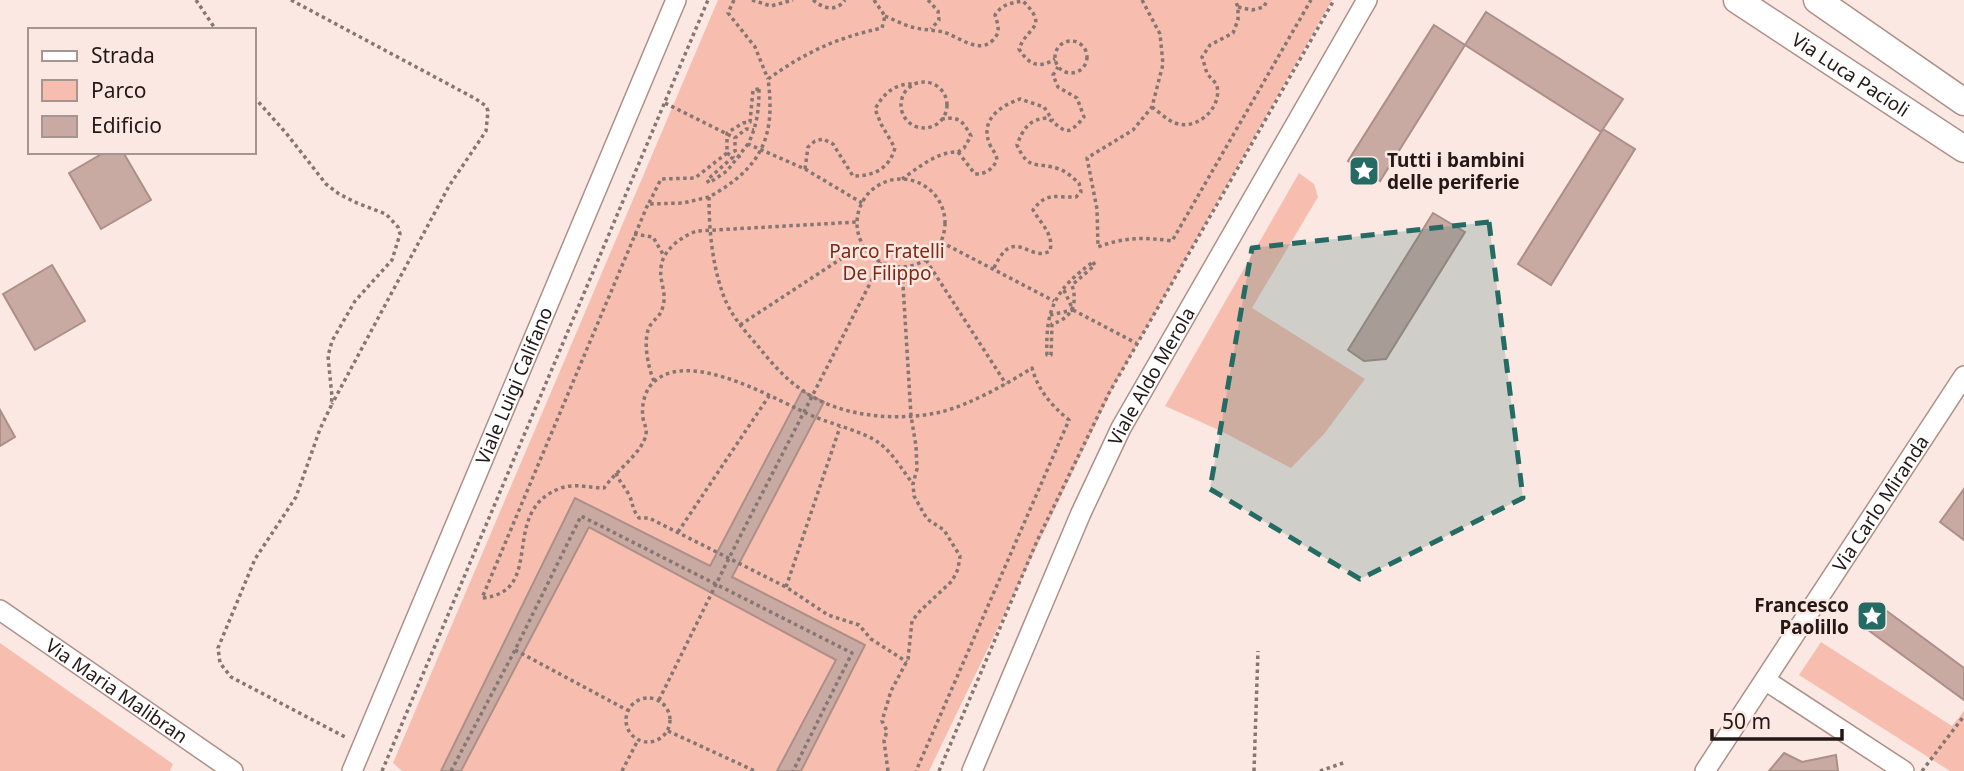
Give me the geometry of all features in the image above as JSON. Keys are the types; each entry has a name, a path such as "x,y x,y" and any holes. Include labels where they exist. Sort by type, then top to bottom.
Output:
{"main road":[{"name":"Via Luca Pacioli","path":"1737,0 1964,149"},
{"name":"Via Luca Pacioli","path":"1817,0 1964,102"}],"street":[{"name":"Viale Luigi Califano","path":"352,771 676,0"},
{"name":"Viale Aldo Merola","path":"972,771 1081,513 1121,428 1367,0"},
{"name":"Via Carlo Miranda","path":"1705,771 1964,376"},
{"name":"Via Maria Malibran","path":"0,610 233,771"},
{"path":"1765,680 1904,771"}],"path":[{"path":"196,0 215,28"},
{"path":"291,0 476,99 486,106 489,120 486,131 449,186 331,406 296,497 255,559 218,648 218,656 231,677 364,747"},
{"path":"382,771 708,0"},
{"path":"648,204 683,203 709,197 727,187 749,168 761,150 769,127 768,79 755,47 728,13 734,0"},
{"path":"752,0 771,6 793,0"},
{"path":"813,0 832,9 845,0"},
{"path":"874,0 886,16 912,27 957,36 969,44 980,46 989,44 999,32 995,15 999,9 1018,0"},
{"path":"928,0 938,11 939,20 931,29"},
{"path":"1142,0 1160,34 1163,64 1152,107 1133,130 1087,158 1097,209 1098,247 1117,239 1136,237 1172,241 1311,0"},
{"path":"1152,107 1174,123 1188,125 1212,111 1217,99 1217,84 1207,72 1202,57 1210,45 1233,33 1238,20 1235,0"},
{"path":"1238,7 1252,10 1264,7 1267,0"},
{"path":"1011,3 1023,1 1034,12 1036,23 1033,31 1022,41 1019,49 1026,60 1037,66 1046,65 1055,59"},
{"path":"768,79 813,49 849,35 882,28 886,16"},
{"path":"1072,41 1082,45 1088,54 1086,65 1078,72 1067,74 1058,67 1055,59 1061,44 1072,41"},
{"path":"958,152 975,174 990,170 997,160 988,137 989,120 1001,107 1020,99 1044,107 1059,130 1068,131 1077,125 1084,117 1077,98 1058,87 1053,75 1058,67"},
{"path":"805,169 808,147 822,139 833,144 853,176 871,176 889,164 895,148 875,109 888,91 904,83 929,82 942,91 947,105 943,119"},
{"path":"901,179 922,185 939,199 946,228 935,253 914,266 902,268 881,262 870,255 862,245 857,222 862,202 878,186 901,179 922,164 949,151 958,152 964,148 971,136 962,120 954,117 943,119 930,128 922,129 908,123 900,109 900,102 903,94 914,84"},
{"path":"727,133 743,122 750,122 752,90 759,89 755,130 748,144 740,158 709,183 707,180 733,158 727,153"},
{"path":"256,99 326,184 338,194 386,214 398,227 398,245 392,260 355,302 332,341 328,356 331,406"},
{"path":"665,103 735,138"},
{"path":"995,268 1001,255 1011,248 1020,246 1043,255 1050,251 1052,242 1048,232 1033,210 1038,203 1056,194 1076,197 1081,192 1079,183 1060,169 1034,166 1023,159 1017,145 1021,132 1037,119 1047,118 1054,122"},
{"path":"735,138 746,130 755,130"},
{"path":"727,133 727,153"},
{"path":"735,138 735,151 740,158"},
{"path":"748,144 805,169 862,202"},
{"path":"727,153 695,178 661,178 634,234 482,598 505,592 515,582 520,566 524,531 538,501 574,485 604,488 643,444 647,431 642,406 645,394 654,381 669,373 701,372 729,377 805,413 879,442 913,484 919,507 927,519 944,530 960,556 958,569 951,581 912,621 907,662 891,691 882,720 887,731 884,741 888,771"},
{"path":"709,197 709,230 724,297 740,325 776,368 802,391 858,412 881,416 911,415 942,411 1006,384 1032,368 1036,383 1044,395 1069,420 916,771"},
{"path":"654,381 648,370 647,344 651,324 659,318 664,301 661,268 664,256 688,234 709,230 857,222"},
{"path":"634,234 653,237 664,256"},
{"path":"942,242 1054,300"},
{"path":"740,325 862,245"},
{"path":"926,260 1006,384"},
{"path":"659,700 881,262"},
{"path":"1093,262 1095,265 1072,285 1076,297 1073,310 1062,321 1052,324 1051,355 1047,355 1046,340 1054,300 1071,279 1093,262"},
{"path":"902,268 911,415 916,446 917,469 913,484"},
{"path":"1063,289 1073,310 1137,344"},
{"path":"1050,315 1073,310"},
{"path":"678,532 769,396"},
{"path":"786,587 840,427"},
{"path":"616,472 639,518 649,518 786,587 828,615 859,625 871,639 907,662"},
{"path":"451,771 581,516 852,653 793,771"},
{"path":"515,650 628,710"},
{"path":"1254,771 1258,651"},
{"path":"645,697 659,700 669,710 671,717 668,731 652,742 638,740 632,736 626,724 628,710 632,704 645,697"},
{"path":"1922,771 1964,716"},
{"path":"668,731 755,771"},
{"path":"622,771 638,740"},
{"path":"1320,771 1346,762"}],"highlighted area":[{"path":"1489,222 1523,498 1360,579 1210,489 1252,248"}],"green space":[{"name":"Parco Fratelli De Filippo","path":"718,0 1332,0 1117,380 929,771 402,771 393,763"},
{"path":"1299,173 1314,184 1318,197 1252,308 1365,379 1324,434 1291,468 1221,431 1165,406"},
{"path":"1821,642 1952,726 1964,711 1964,771 1950,771 1799,675"},
{"path":"0,643 173,764 170,771 0,771"}],"building":[{"path":"1486,12 1623,99 1601,132 1465,45"},
{"path":"1434,25 1465,45 1380,181 1348,161"},
{"path":"1603,129 1635,149 1551,285 1518,264"},
{"path":"102,154 124,154 151,200 101,229 69,173"},
{"path":"1433,213 1465,232 1386,359 1364,361 1348,350"},
{"path":"52,265 85,321 35,350 3,294"},
{"path":"802,391 824,402 732,577 865,645 801,771 777,771 836,660 589,527 461,771 441,771 575,498 710,566"},
{"path":"0,410 15,437 0,446"},
{"path":"1964,489 1964,540 1940,522"},
{"path":"1880,606 1964,668 1964,700 1864,627"},
{"path":"1784,753 1802,762 1836,755 1838,771 1769,771"}],"place":[{"name":"Tutti i bambini delle periferie","path":"1364,171"},
{"name":"Francesco Paolillo","path":"1872,616"}]}
